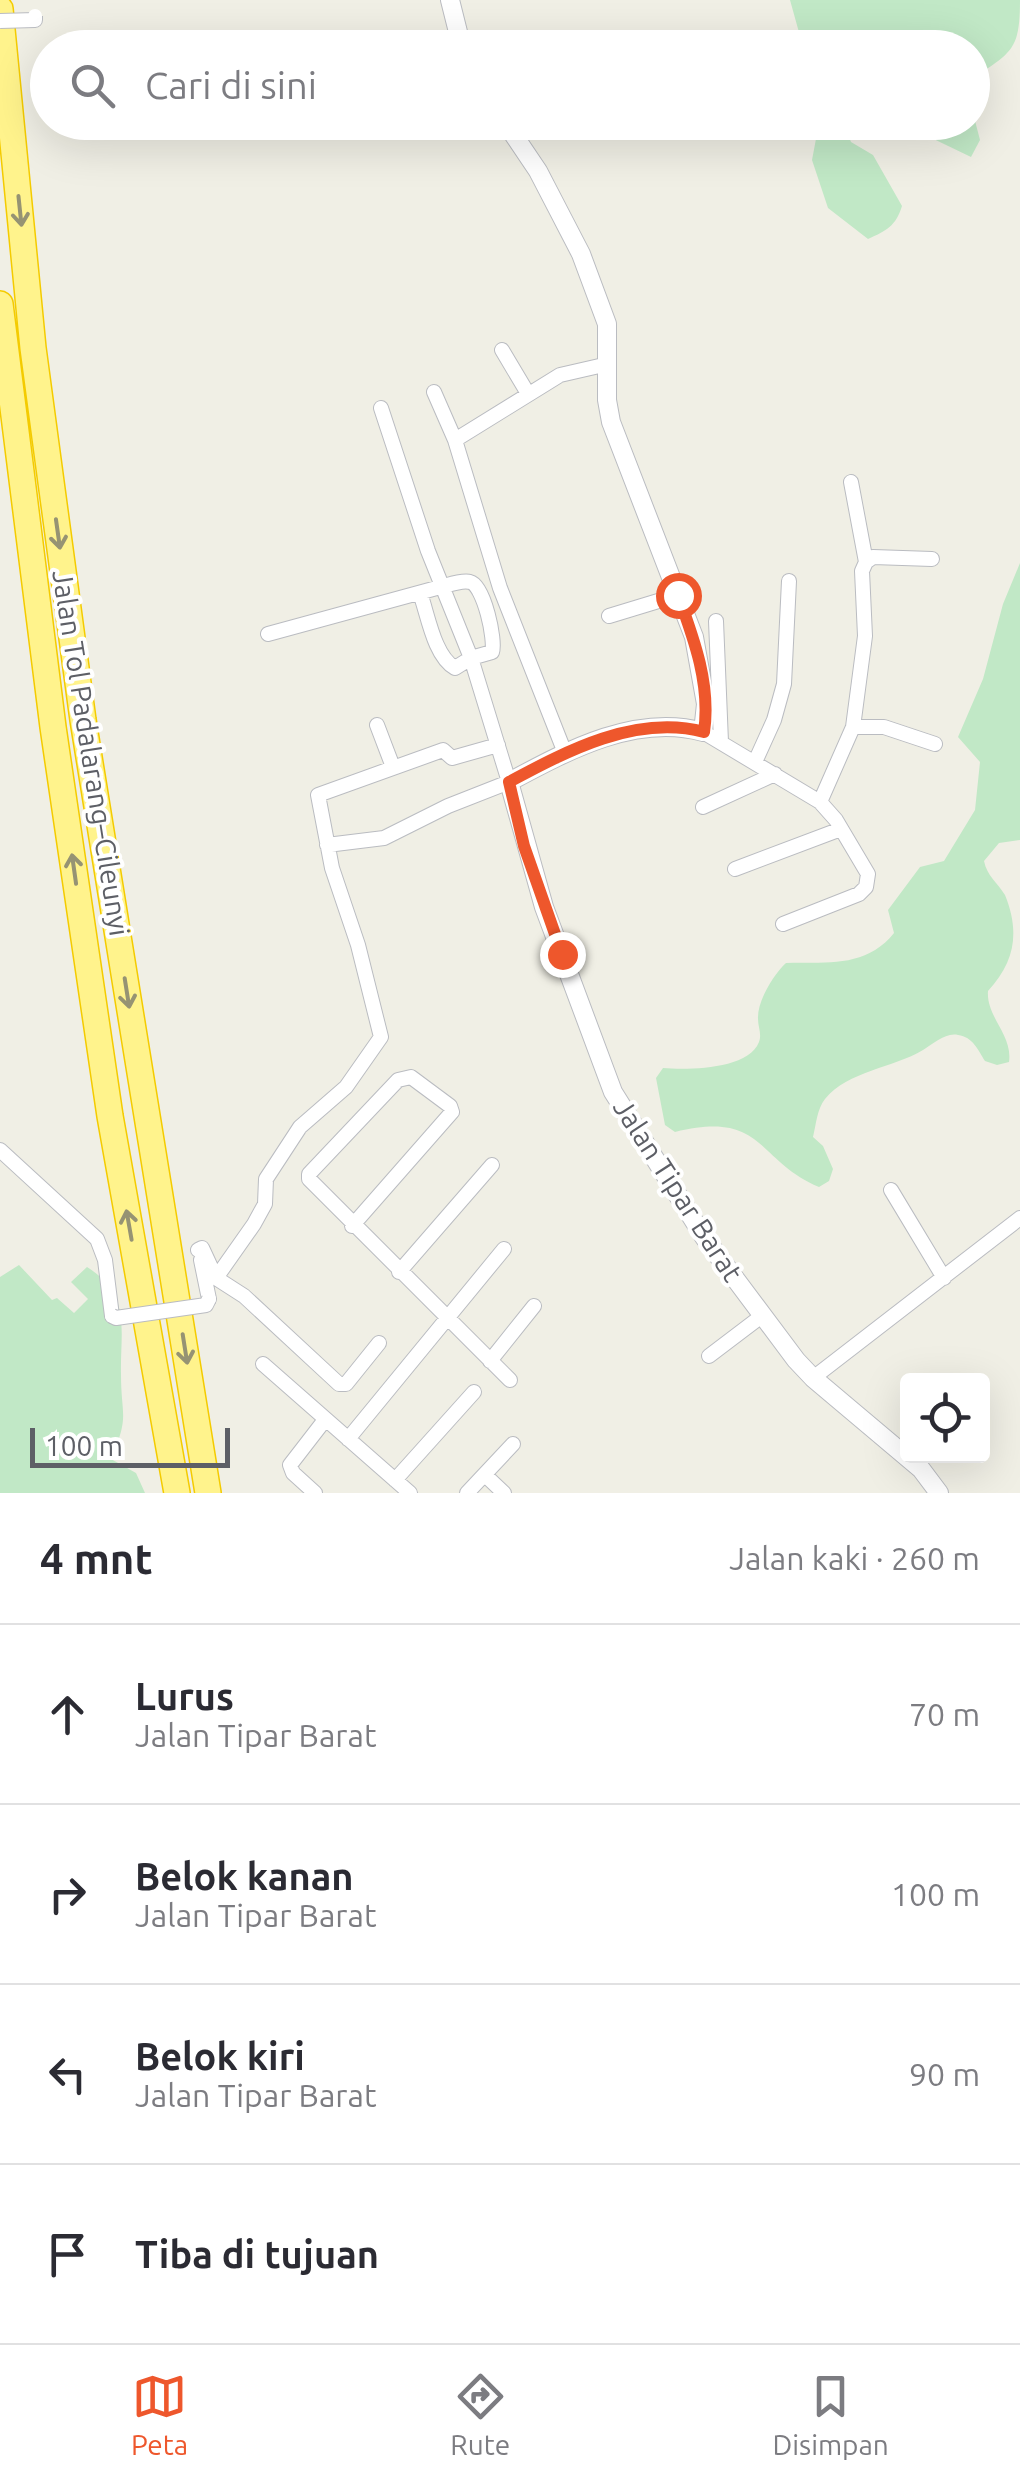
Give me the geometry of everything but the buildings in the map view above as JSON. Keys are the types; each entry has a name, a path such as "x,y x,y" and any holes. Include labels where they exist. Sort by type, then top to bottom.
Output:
{"highway":[{"name":"Jalan Tol Padalarang–Cileunyi","path":"0,10 33,348 80,701 208,1493"},
{"name":"Jalan Tol Padalarang–Cileunyi","path":"0,304 53,727 107,1097 177,1493"}],"street":[{"path":"450,0 458,30"},
{"path":"0,21 35,20 34,8"},
{"path":"517,140 538,171 581,254 607,324 607,400 611,422 694,637 706,704 704,732"},
{"path":"502,350 527,392"},
{"path":"456,440 560,374 608,364"},
{"path":"434,392 456,440 500,588 565,752"},
{"path":"381,408 428,551 471,658 509,782"},
{"path":"851,482 866,562"},
{"path":"820,802 852,727 862,664 862,571 866,562 873,557 932,560"},
{"path":"268,634 420,592 469,581 479,589 494,649 455,668 448,664 420,592"},
{"path":"755,762 774,720 784,684 789,581"},
{"path":"609,616 678,595"},
{"path":"716,622 721,742"},
{"path":"327,845 378,840 509,782 565,752 660,724 704,732 820,802 841,829 868,874 866,887 860,894 783,924"},
{"path":"377,725 393,767"},
{"path":"852,727 877,726 936,744"},
{"path":"216,1278 254,1224 264,1204 266,1179 300,1127 346,1086 381,1037 327,845 320,793 443,750 452,758 498,745"},
{"path":"703,807 774,774"},
{"name":"Jalan Tipar Barat","path":"509,782 544,908 613,1092 704,1237 813,1378 921,1468 939,1493"},
{"path":"735,869 841,829"},
{"path":"352,1226 452,1112 450,1106 411,1076 398,1080 309,1174 310,1183 352,1226 398,1272 510,1380"},
{"path":"0,1150 97,1239 105,1260 112,1316 206,1305 209,1300 202,1248 216,1278 244,1296 339,1384 346,1384 380,1343"},
{"path":"398,1272 492,1165"},
{"path":"892,1190 944,1278"},
{"path":"813,1378 1020,1218"},
{"path":"348,1439 504,1249"},
{"path":"490,1360 534,1306"},
{"path":"708,1356 763,1314"},
{"path":"263,1364 410,1493"},
{"path":"395,1480 474,1392"},
{"path":"315,1493 293,1473 290,1465 324,1421"},
{"path":"467,1493 513,1444"},
{"path":"484,1474 504,1493"}],"green space":[{"path":"790,0 1020,0 1015,40 990,67 990,30 798,30"},
{"path":"816,140 850,140 873,155 902,206 897,218 868,239 828,208 812,160"},
{"path":"936,140 980,140 971,157"},
{"path":"1020,563 1020,840 999,843 984,861 1005,895 1012,922 1009,958 988,991 991,1009 1007,1043 1009,1062 997,1065 985,1061 971,1041 949,1035 911,1056 846,1082 825,1099 817,1117 813,1137 823,1146 833,1169 829,1181 819,1187 798,1176 743,1133 704,1127 675,1132 665,1125 656,1078 663,1068 716,1066 753,1051 760,1039 758,1012 763,996 786,963 845,961 883,944 894,933 888,910 920,867 944,861 975,810 980,762 958,737 983,679 1003,604"},
{"path":"19,1265 52,1300 57,1298 74,1313 88,1299 71,1282 87,1267 111,1289 122,1329 123,1416 111,1459 136,1473 145,1493 0,1493 0,1277"}],"route":[{"path":"562,954 524,846 509,782 565,752 660,724 704,732 702,674 694,637 678,595"}]}
